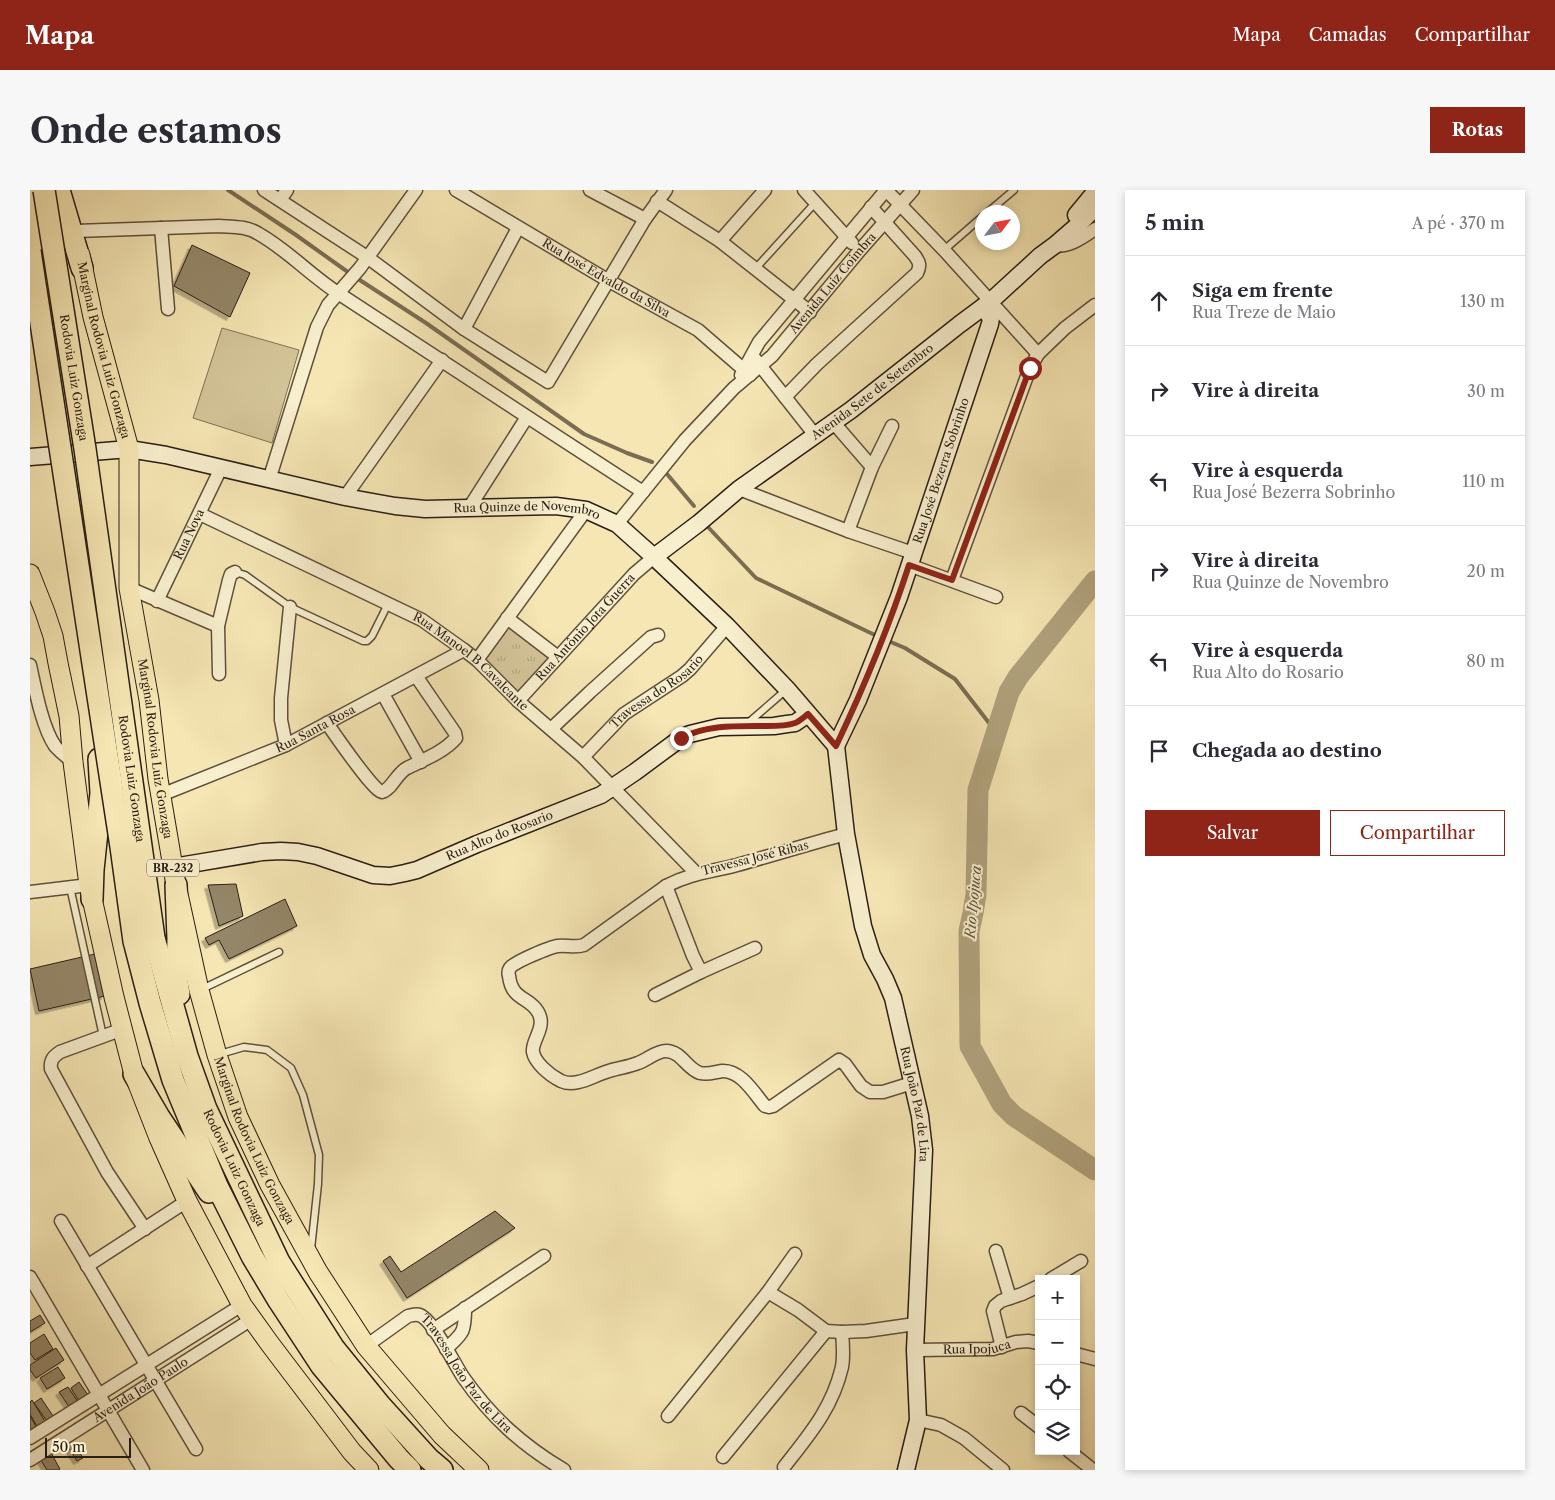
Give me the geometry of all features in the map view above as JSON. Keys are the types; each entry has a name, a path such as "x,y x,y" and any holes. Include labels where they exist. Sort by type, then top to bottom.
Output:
{"highway":[{"name":"Rodovia Luiz Gonzaga","path":"44,190 85,449 150,1003 173,1080 217,1186 252,1256 279,1302 321,1364 410,1470"},
{"path":"59,190 82,268"},
{"name":"Rodovia Luiz Gonzaga","path":"30,251 92,652 144,940 206,1109 279,1262 333,1348 380,1405 442,1470"},
{"path":"91,892 101,793 94,711 92,652"},
{"path":"174,876 178,939 177,981 180,1003 232,1166"},
{"path":"134,1074 159,1117 214,1200 241,1249 279,1302"}],"main road":[{"name":"Marginal Rodovia Luiz Gonzaga","path":"70,190 82,268 93,317 129,449 129,588 149,700 161,796 174,876 199,990 217,1055 238,1117 270,1185 318,1272 366,1346 442,1435 479,1470"},
{"path":"30,574 53,636 69,716 73,762 91,892 114,997 134,1074 159,1138 187,1200 247,1312 352,1452 369,1470"}],"street":[{"path":"264,190 283,195 364,262 548,382 645,219 666,190"},
{"path":"269,480 317,327 328,305 364,262 416,190"},
{"name":"Rua José Edvaldo da Silva","path":"456,190 609,281 698,330 747,372"},
{"path":"590,190 645,219"},
{"path":"720,241 765,190"},
{"path":"804,190 846,238 860,250"},
{"path":"886,190 944,250 987,304 1038,354"},
{"name":"Avenida Luiz Coimbra","path":"747,372 759,342 886,190"},
{"name":"Avenida Luiz Coimbra","path":"747,372 761,365 772,356 860,250 913,190"},
{"path":"1053,243 1095,192"},
{"path":"657,201 720,241 810,312"},
{"path":"785,397 817,364 917,273 920,268 919,262 871,207"},
{"path":"1053,243 1095,208"},
{"path":"76,231 219,226 243,227 258,233 442,360 643,492"},
{"path":"160,228 168,309"},
{"path":"464,329 518,228"},
{"path":"1053,243 1069,244 1095,230"},
{"name":"Avenida Sete de Setembro","path":"654,557 699,523 738,488 833,422 987,304 1053,243"},
{"name":"Rua José Bezerra Sobrinho","path":"836,746 858,700 891,617 911,559 990,324 987,304"},
{"path":"952,580 1027,377 1038,354 1065,328 1095,305"},
{"path":"752,356 761,365 814,435"},
{"path":"345,497 442,360"},
{"path":"617,524 685,440 747,372"},
{"path":"469,508 527,417"},
{"path":"833,422 872,467"},
{"path":"848,530 872,467 892,426"},
{"name":"Rua Quinze de Novembro","path":"30,457 129,449 166,455 345,497 425,509 556,506 586,510 617,524 654,557 727,626 787,689 836,746"},
{"name":"Rua Nova","path":"157,601 221,468"},
{"path":"738,488 848,530 952,580 996,597"},
{"path":"477,660 586,510"},
{"name":"Rua Manoel B Cavalcante","path":"200,514 422,620 464,650 477,660 518,701 584,757 696,874"},
{"name":"Rua Antônio Jota Guerra","path":"518,701 634,574 654,557"},
{"path":"218,674 218,626 229,580 231,574 235,572"},
{"path":"129,588 218,626"},
{"path":"286,745 281,720 281,698 290,608"},
{"path":"507,618 558,657"},
{"name":"Travessa do Rosario","path":"584,757 624,714 690,669 727,626"},
{"path":"551,730 590,692 651,638 658,635"},
{"name":"Rua Santa Rosa","path":"161,796 286,745 464,650"},
{"path":"30,665 41,711 52,741 57,749 73,762"},
{"path":"327,723 370,782 379,792 386,790 402,770 421,762 449,745 456,738 455,733 416,676"},
{"path":"383,694 421,762"},
{"name":"Rua Alto do Rosario","path":"174,876 262,852 281,850 317,856 372,875 390,876 417,870 536,820 587,801 613,787 681,738 690,734 719,727 774,726 795,723 808,714"},
{"name":"Rua João Paz de Lira","path":"836,746 846,834 866,940 893,998 920,1116 924,1150 915,1324 918,1420 906,1470"},
{"name":"Travessa José Ribas","path":"846,834 734,866 680,879 666,886 584,945 572,947 556,946 510,968 508,972 510,984 520,997 538,1011 541,1018 537,1038 532,1050 534,1055 547,1072 569,1083 578,1082 608,1071 639,1063 666,1051 680,1057 696,1071 703,1074 727,1071 734,1073 769,1108 839,1060 842,1061 861,1086 870,1092 883,1092 912,1083"},
{"path":"666,886 701,972"},
{"path":"30,892 70,887 91,892"},
{"path":"655,995 754,948"},
{"path":"123,1029 60,1052 50,1062 51,1069 107,1172 145,1229"},
{"path":"87,1266 187,1200"},
{"path":"62,1220 87,1266 196,1449"},
{"path":"996,1250 1010,1298"},
{"path":"668,1416 768,1292 795,1254"},
{"path":"433,1330 544,1256"},
{"path":"1058,1275 1081,1261"},
{"path":"30,1277 143,1470"},
{"path":"1002,1347 993,1311 995,1306 1001,1301 1035,1288"},
{"path":"768,1292 798,1310 826,1331 866,1331 915,1324"},
{"path":"446,1350 462,1334 465,1323 465,1308"},
{"path":"30,1438 146,1365 247,1312"},
{"name":"Avenida João Paulo","path":"30,1460 155,1380 247,1312"},
{"name":"Travessa João Paz de Lira","path":"366,1346 408,1316 422,1315 480,1400 500,1423 540,1456 564,1470"},
{"path":"723,1457 826,1331"},
{"path":"784,1467 823,1416 832,1399 842,1367 842,1332"},
{"name":"Rua Ipojuca","path":"915,1350 993,1349 1016,1342 1035,1342"},
{"path":"1080,1355 1095,1359"},
{"path":"1021,1413 1035,1424"},
{"path":"918,1420 941,1425 964,1438 1003,1470"},
{"path":"1074,1455 1093,1470"},
{"path":"30,1460 36,1470"}],"lane":[{"path":"996,205 1014,190"},
{"path":"756,268 815,203"},
{"path":"944,250 975,223"},
{"path":"235,572 245,575 290,608 367,641 372,636 388,604"},
{"path":"746,726 787,689"},
{"path":"70,887 103,1036"},
{"path":"199,990 279,952"},
{"path":"217,1055 244,1047 267,1050 291,1068 303,1095 319,1155 318,1184 310,1258"}],"green space":[{"path":"222,328 299,350 272,443 193,418"},
{"path":"507,624 553,658 518,696 480,660"}],"building":[{"path":"192,245 250,273 230,317 174,286"},
{"path":"236,884 243,916 219,926 208,885"},
{"path":"285,899 297,926 229,959 219,940 209,945 205,938"},
{"path":"95,954 105,996 39,1011 30,969"},
{"path":"495,1211 515,1228 407,1298 383,1261 390,1256 401,1272"},
{"path":"40,1315 45,1323 30,1332 30,1321"},
{"path":"44,1334 53,1349 35,1360 30,1353 30,1343"},
{"path":"56,1348 64,1360 36,1378 30,1370 30,1365"},
{"path":"58,1367 65,1378 47,1389 40,1378"},
{"path":"79,1382 88,1395 79,1401 71,1388"},
{"path":"68,1387 78,1402 70,1408 59,1392"},
{"path":"41,1398 53,1416 47,1421 34,1403"},
{"path":"32,1400 46,1423 38,1428 30,1414 30,1402"},
{"path":"30,1416 37,1428 30,1432"},
{"path":"74,1443 83,1458 77,1461 68,1447"},
{"path":"50,1451 60,1469 58,1470 47,1470 39,1457"}],"waterway":[{"path":"228,190 426,323 584,434 652,462"},
{"path":"667,474 694,506"},
{"path":"707,526 756,578 879,637"},
{"name":"Rio Ipojuca","path":"1095,581 1018,677 1009,692 978,790 976,894 969,931 970,1046 1002,1104 1014,1116 1095,1170"},
{"path":"886,640 905,648 955,679 996,732"}],"route":[{"path":"681,738 699,731 719,727 774,726 795,723 808,714 836,746 858,700 909,565 952,580 1030,368"}]}
